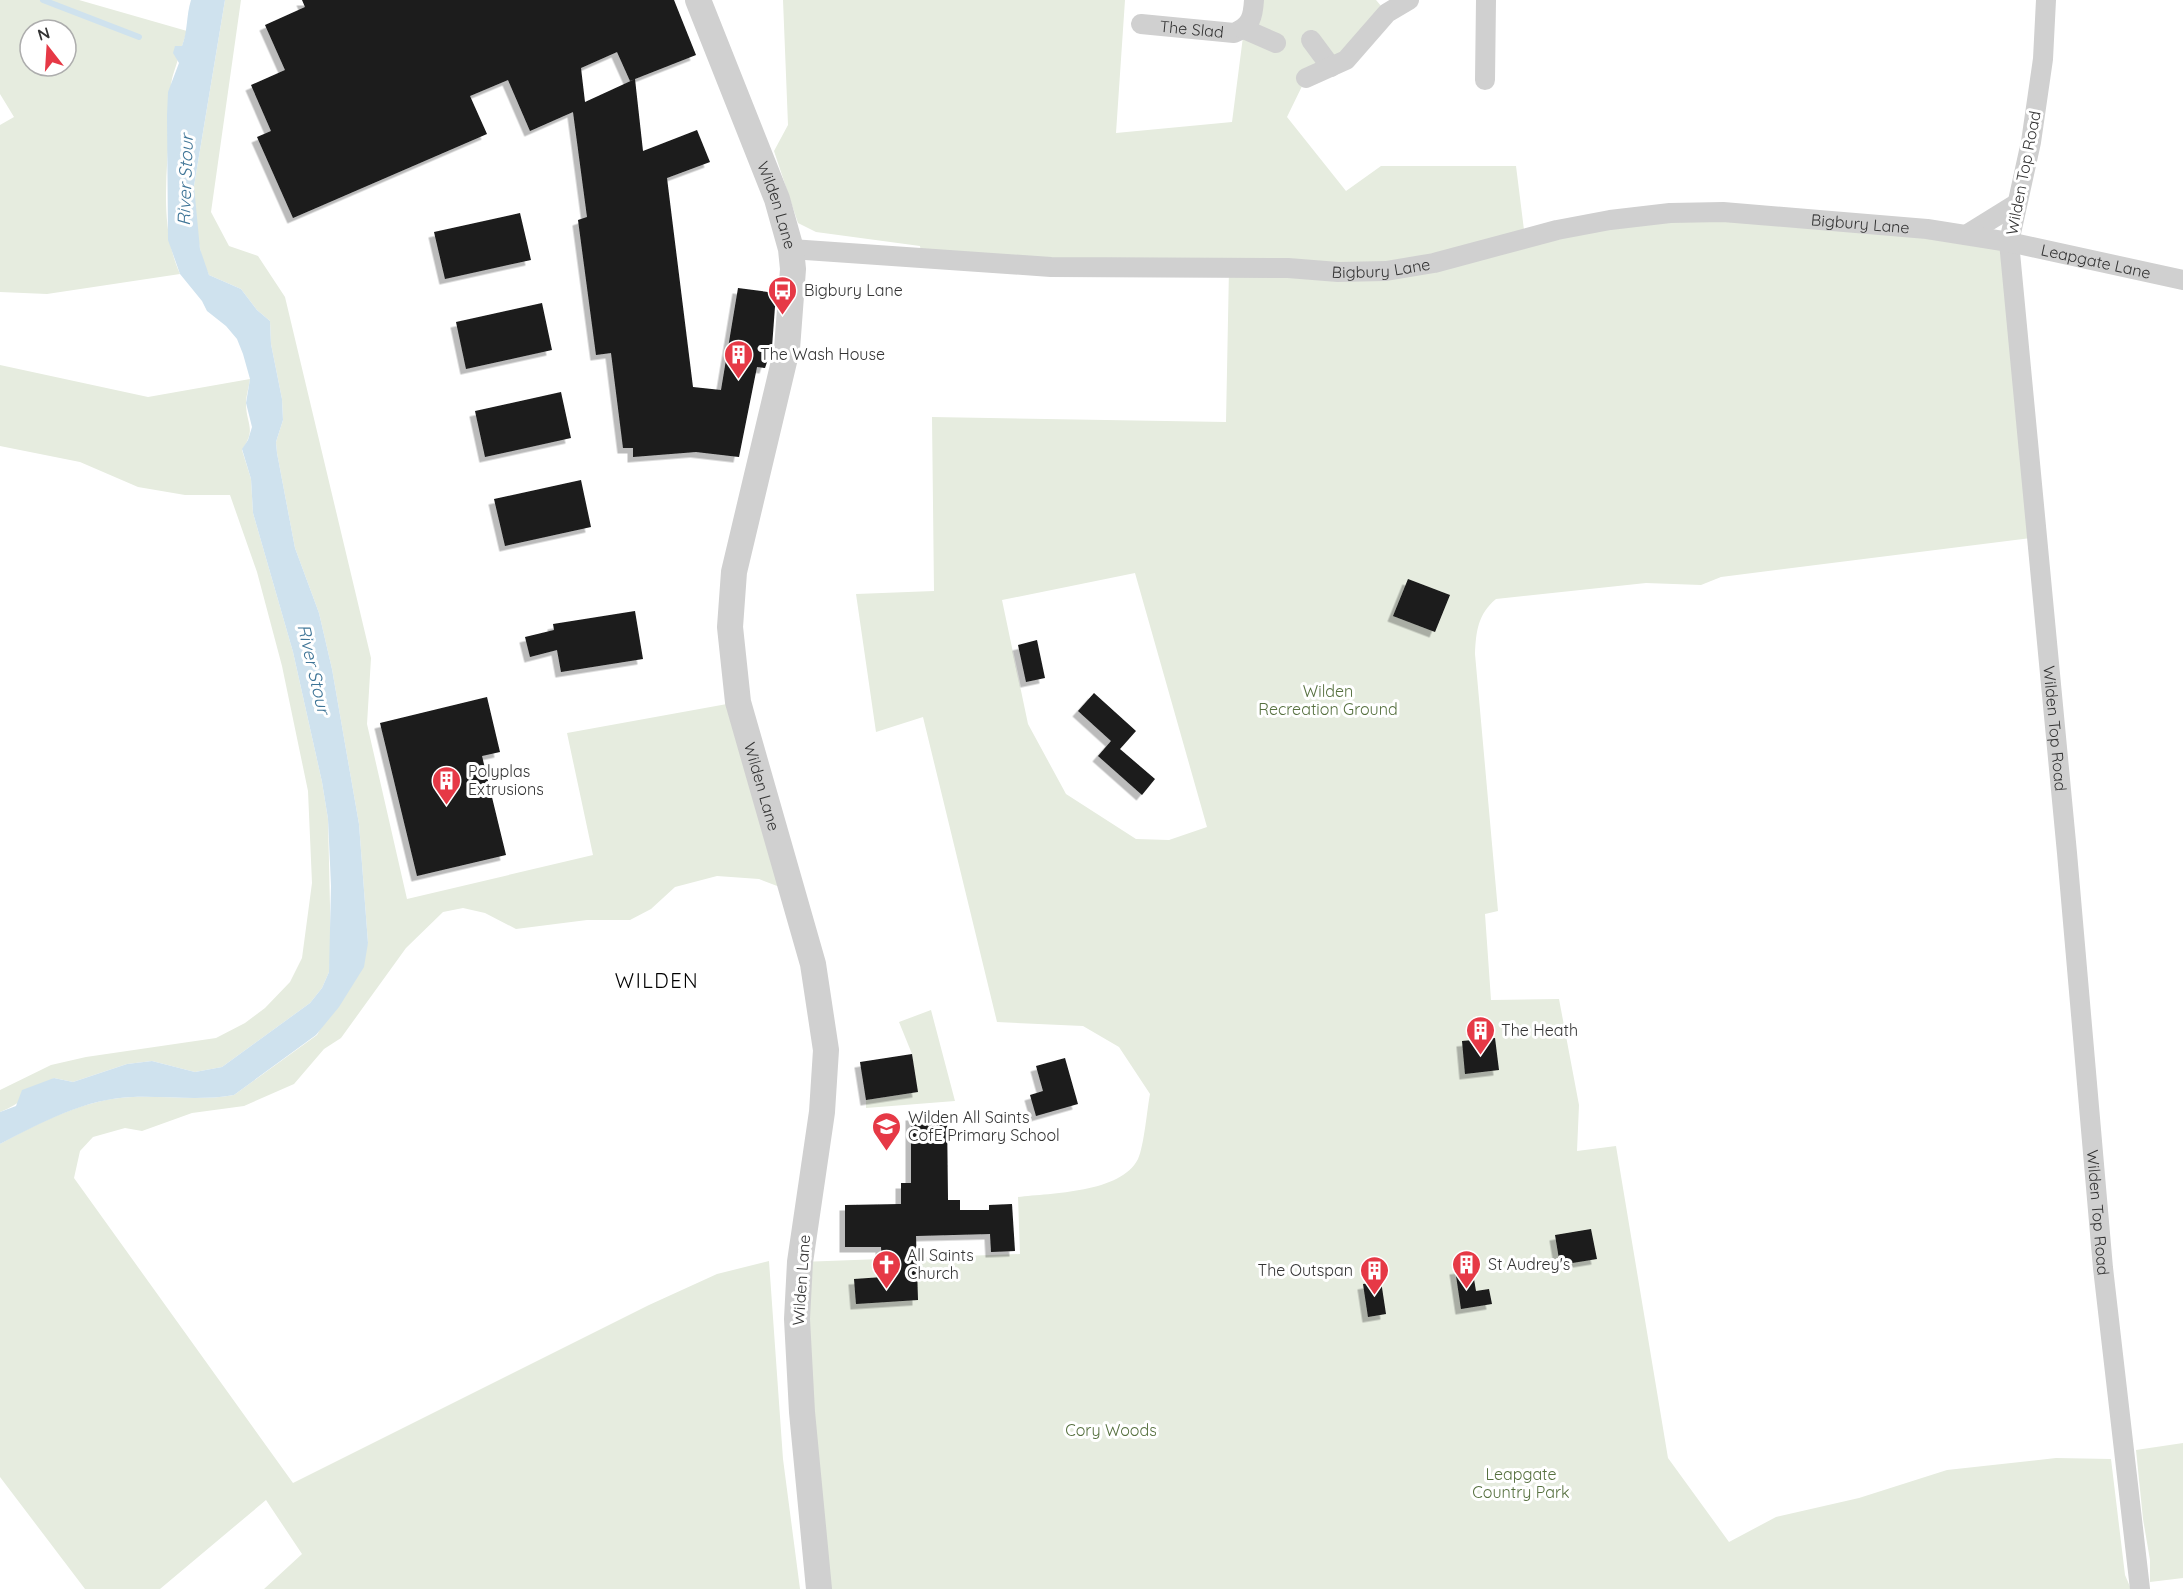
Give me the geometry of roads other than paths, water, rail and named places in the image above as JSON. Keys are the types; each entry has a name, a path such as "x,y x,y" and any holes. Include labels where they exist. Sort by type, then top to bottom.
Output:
{"street":[{"name":"Wilden Lane","path":"698,0 777,199 791,249 793,288 787,349 734,572 730,627 738,702 813,964 826,1050 822,1112 800,1262 797,1319 802,1412 819,1589"},
{"name":"The Slad","path":"1141,24 1223,34 1245,29 1253,17 1254,0"},
{"path":"1306,78 1346,60 1382,7 1409,0"},
{"path":"1485,80 1486,0"},
{"name":"Wilden Top Road","path":"2046,0 2043,59 2031,142 2009,242 2067,853 2103,1268 2127,1457 2139,1580"},
{"path":"1245,29 1276,43"},
{"path":"1311,40 1331,67"},
{"path":"1966,235 2016,204"},
{"name":"Bigbury Lane","path":"791,249 1051,267 1288,268 1338,272 1418,266 1557,230 1670,213 1723,212 1927,229 2009,242"},
{"name":"Leapgate Lane","path":"2009,242 2183,280"}],"water":[{"name":"River Stour","path":"191,0 225,0 194,186 200,249 209,275 241,289 257,310 270,321 271,344 282,399 283,420 276,442 277,453 295,548 319,613 332,669 359,824 368,943 364,967 339,1007 316,1035 234,1095 197,1098 116,1098 64,1113 0,1144 0,1112 16,1106 22,1090 54,1078 73,1082 127,1064 152,1061 195,1072 222,1067 310,1003 322,988 329,972 331,886 328,819 293,652 253,513 251,479 242,449 252,427 246,403 250,379 237,339 226,326 207,311 202,301 180,274 168,240 168,92 179,63 173,53 175,46 182,46"}],"waterway":[{"path":"43,0 139,37"}],"place":[{"name":"Bigbury Lane","path":"783,316"},
{"name":"The Wash House","path":"739,380"},
{"name":"Polyplas Extrusions","path":"447,806"},
{"name":"The Heath","path":"1480,1056"},
{"name":"Wilden All Saints CofE Primary School","path":"887,1152"},
{"name":"All Saints Church","path":"886,1290"},
{"name":"St Audrey's","path":"1467,1290"},
{"name":"The Outspan","path":"1374,1296"}],"district":[{"name":"WILDEN","path":"657,980"}],"park label":[{"name":"Wilden Recreation Ground","path":"1328,700"},
{"name":"Cory Woods","path":"1111,1430"},
{"name":"Leapgate Country Park","path":"1521,1483"}]}
